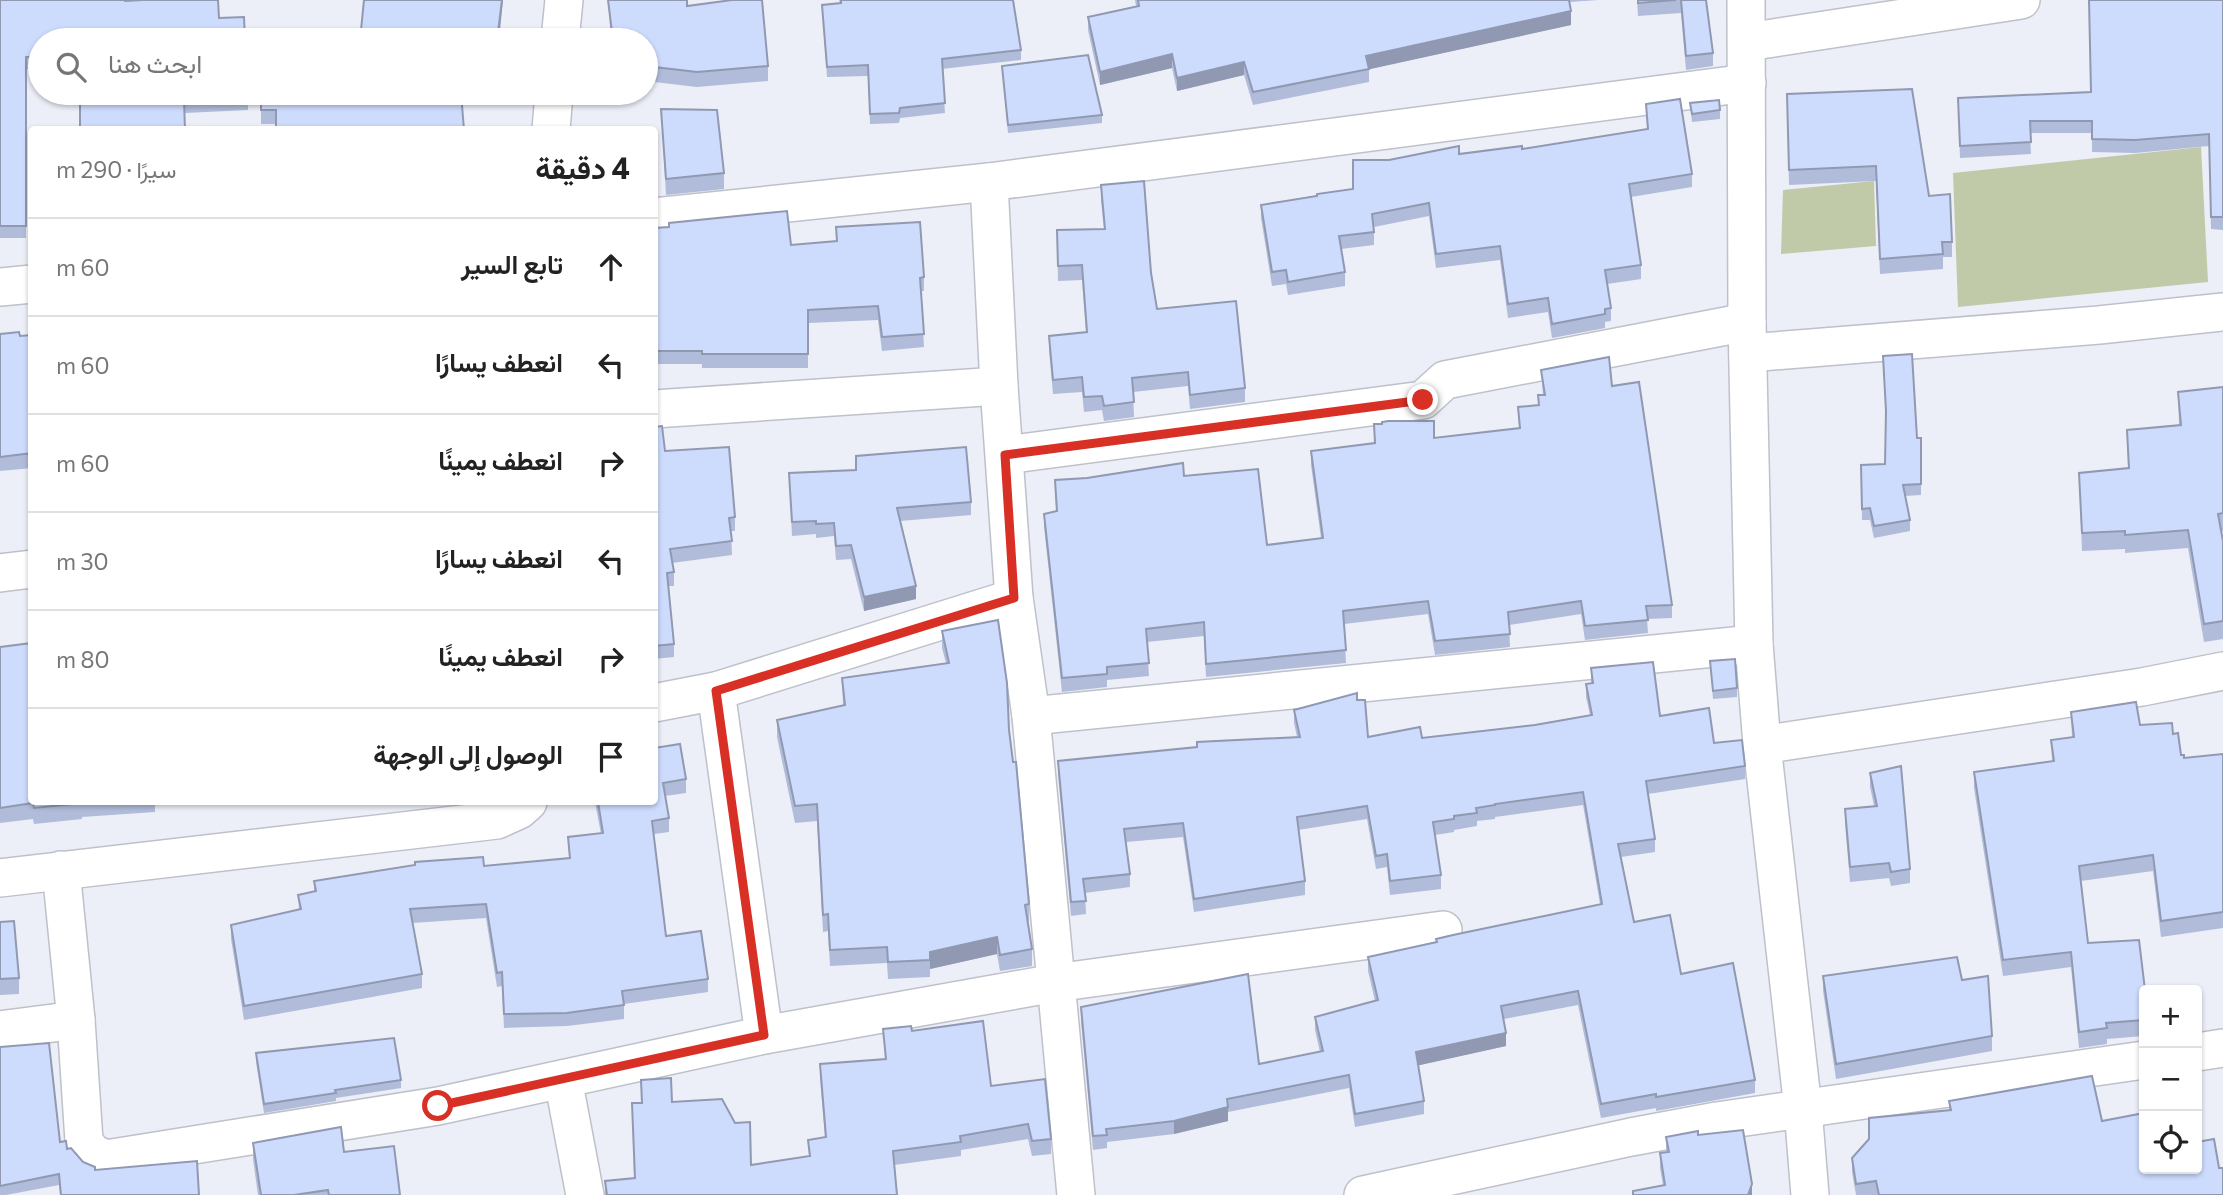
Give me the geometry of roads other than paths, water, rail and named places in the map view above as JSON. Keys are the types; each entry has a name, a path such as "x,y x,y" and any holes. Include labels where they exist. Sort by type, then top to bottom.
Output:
{"street":[{"path":"561,28 564,0"},
{"path":"1746,0 1747,338 1754,644 1762,745 1803,1109 1810,1195"},
{"path":"1747,42 2021,0"},
{"path":"658,217 989,182 1747,83"},
{"path":"551,126 553,105"},
{"path":"989,182 999,386 1014,598 1031,716 1076,1195"},
{"path":"0,288 28,284"},
{"path":"1005,455 1423,400 1445,380 1747,338 2086,326 2223,312"},
{"path":"658,409 999,386"},
{"path":"0,573 28,570"},
{"path":"658,703 716,691 1014,598"},
{"path":"1031,716 1754,644"},
{"path":"1762,745 2141,687 2223,671"},
{"path":"716,691 764,1035"},
{"path":"0,878 497,820 525,805"},
{"path":"61,870 76,1020 84,1141 92,1153 106,1159 438,1106 764,1035 1055,983 1443,929"},
{"path":"0,1030 76,1020"},
{"path":"2202,1051 2223,1048"},
{"path":"1363,1195 1631,1136 1717,1121 2139,1060"},
{"path":"563,1079 586,1195"}]}
